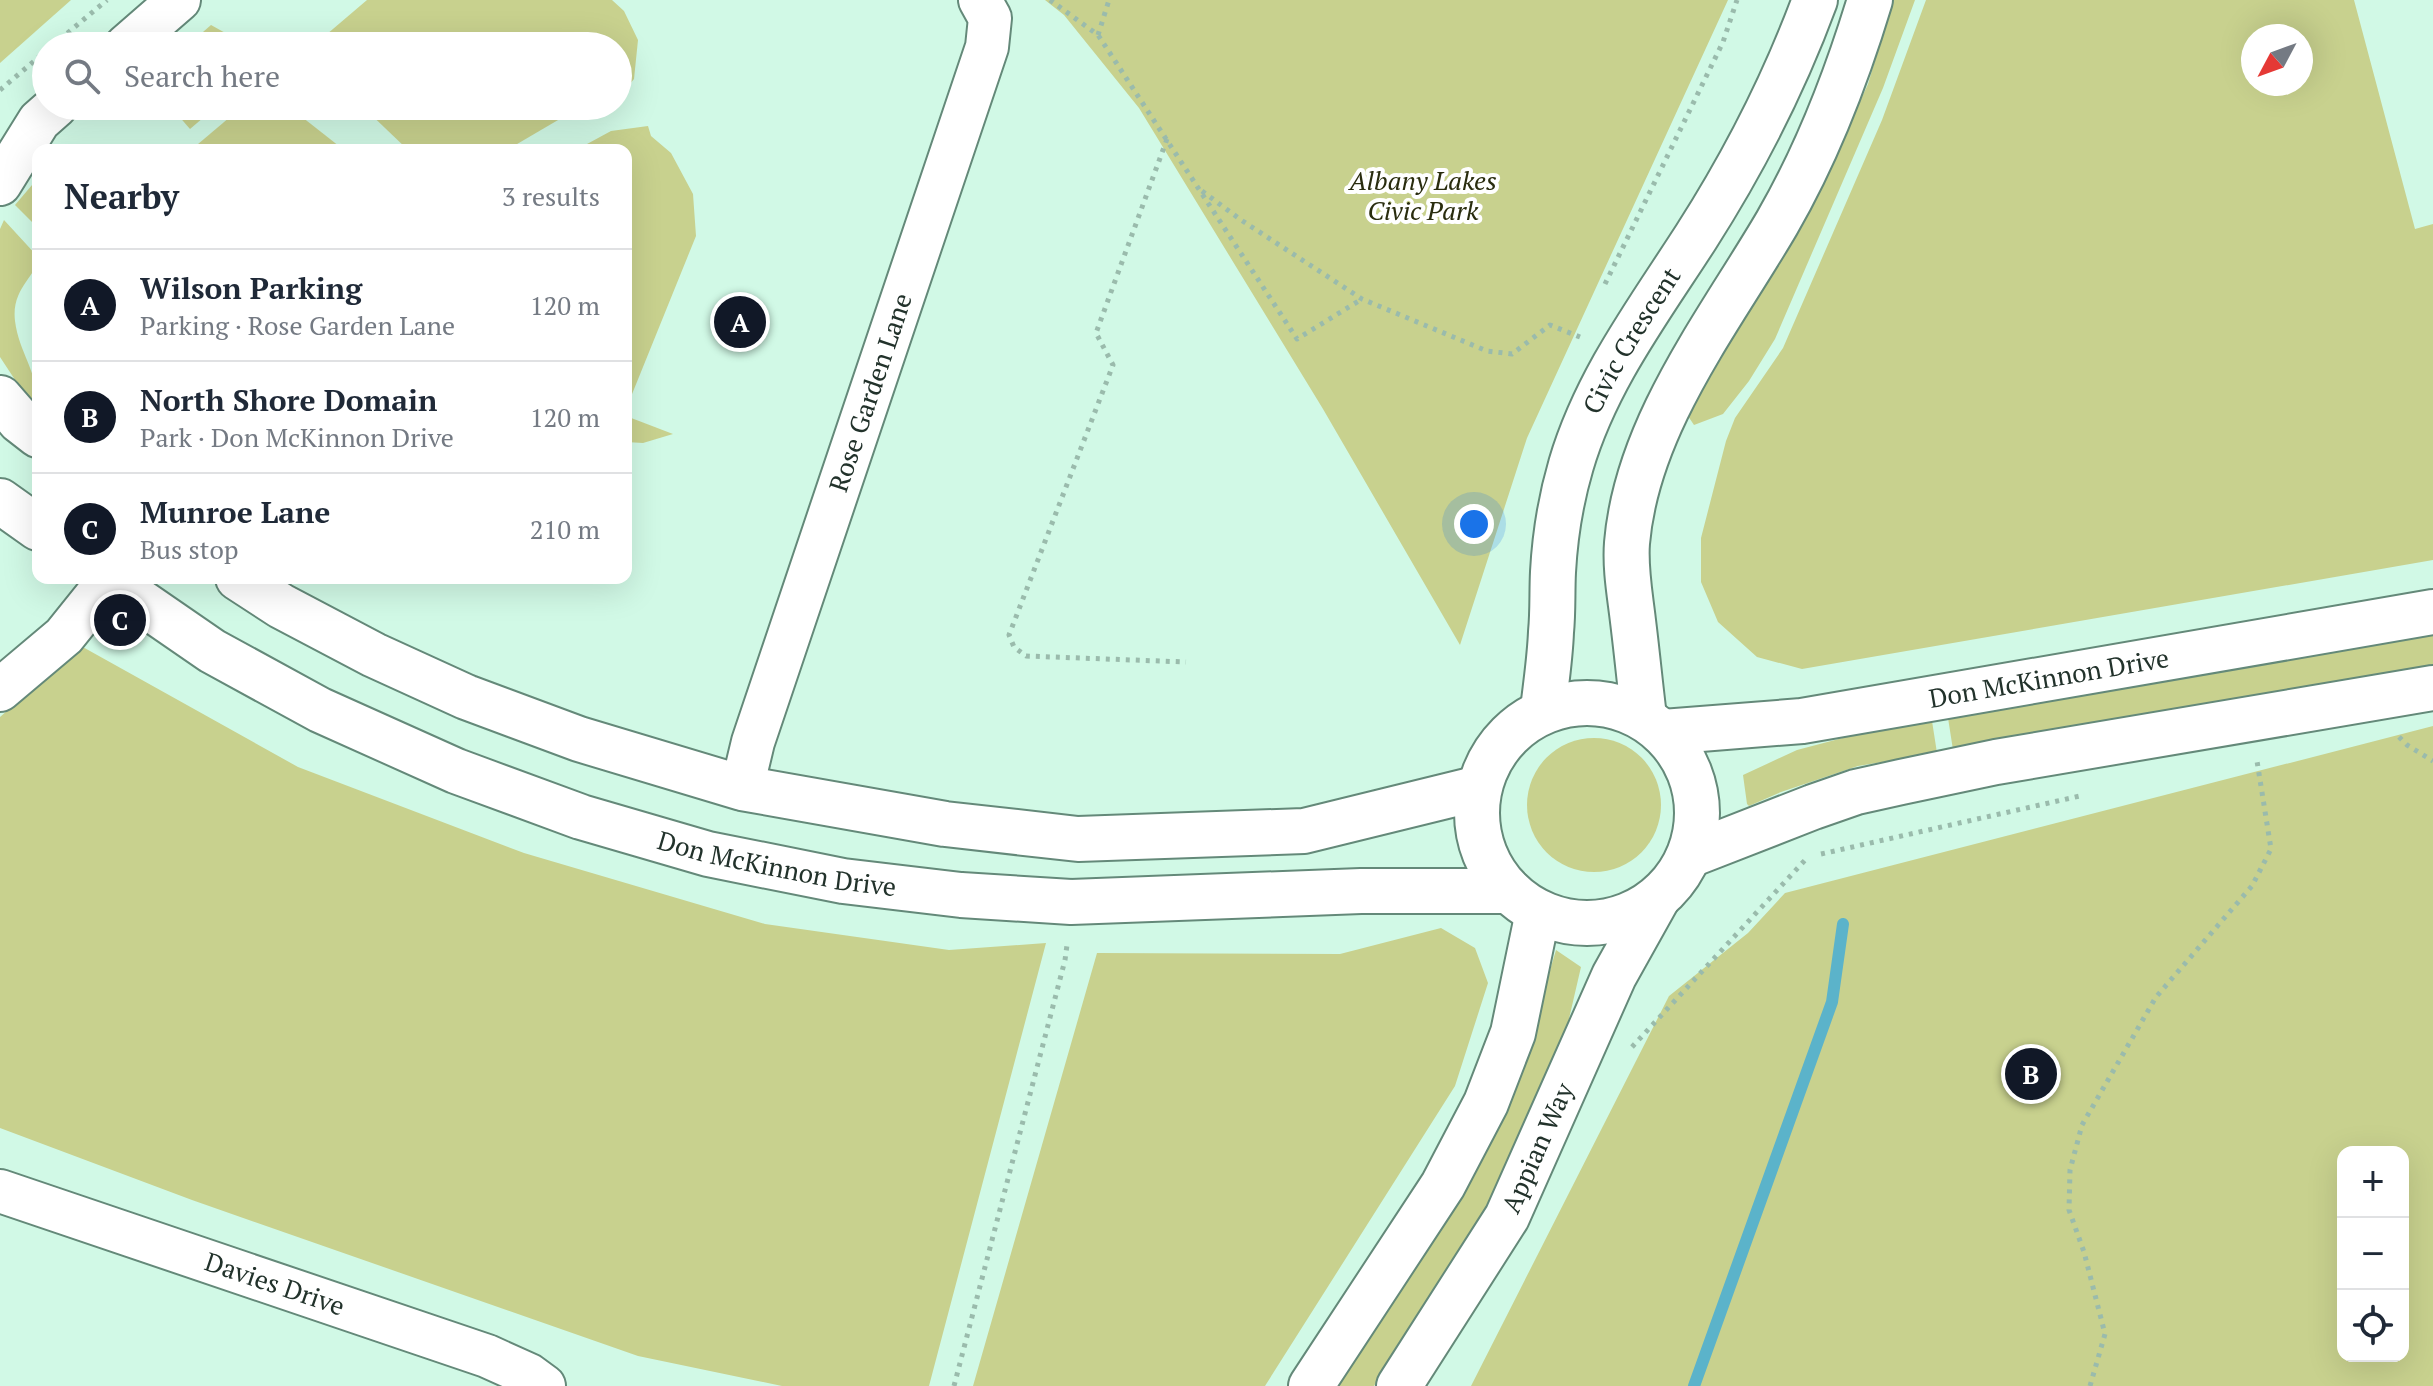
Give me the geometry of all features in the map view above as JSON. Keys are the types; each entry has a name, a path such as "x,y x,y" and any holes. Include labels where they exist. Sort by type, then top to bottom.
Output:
{"main road":[{"name":"Civic Crescent","path":"1543,710 1552,631 1558,519 1572,462 1622,348 1723,193 1761,125 1794,55 1815,0"},
{"path":"1653,725 1627,579 1627,542 1646,459 1658,425 1778,220 1818,140 1846,72 1870,0"},
{"path":"0,398 32,430"},
{"path":"0,501 32,524"},
{"name":"Don McKinnon Drive","path":"114,584 212,651 320,710 456,771 581,817 708,854 843,881 961,895 1071,902 1361,891 1524,902"},
{"path":"247,584 281,606 374,655 466,697 579,739 742,788 945,824 1078,839 1304,831 1479,788"},
{"name":"Don McKinnon Drive","path":"1653,725 1802,721 2433,612"},
{"path":"1690,855 1856,792 1996,762 2433,688"},
{"path":"1594,702 1620,707 1653,725 1684,758 1696,789 1698,823 1690,855 1676,880 1657,899 1630,915 1600,923 1568,922 1524,902 1492,869 1481,844 1477,816 1479,788 1492,756 1514,730 1543,710 1568,703 1594,702"},
{"name":"Appian Way","path":"1399,1386 1507,1217 1614,976 1657,899"},
{"path":"1311,1386 1443,1185 1486,1103 1513,1033 1524,902"}],"street":[{"path":"142,32 179,0"},
{"name":"Rose Garden Lane","path":"742,788 753,742 987,47 990,18 980,0"},
{"path":"0,135 34,120"},
{"path":"0,184 43,120"},
{"path":"0,690 64,636 103,584"},
{"name":"Davies Drive","path":"0,1191 487,1356 529,1375 544,1386"}],"path":[{"path":"69,32 107,0"},
{"path":"1050,0 1098,35 1297,339 1362,299"},
{"path":"1098,35 1109,0"},
{"path":"1605,284 1723,42 1737,0"},
{"path":"0,90 32,63"},
{"path":"1167,139 1096,333 1113,365 1009,635 1014,647 1026,656 1186,662"},
{"path":"1198,188 1362,299 1487,351 1512,354 1550,325 1580,338"},
{"path":"2090,1386 2105,1334 2084,1252 2069,1210 2070,1170 2082,1125 2156,997 2252,886 2271,849 2251,717"},
{"path":"2407,745 2433,761"},
{"path":"1630,1050 1808,857 2088,794"},
{"path":"954,1386 1065,960 1071,902"}],"green space":[{"path":"0,0 71,0 32,32 0,63"},
{"path":"367,0 612,0 624,11 638,40 632,81 632,32 329,32"},
{"name":"Albany Lakes Civic Park","path":"1045,0 1728,0 1527,438 1460,645 1323,409 1139,108 1064,15"},
{"path":"1893,0 1915,0 1883,88 1775,339 1749,381 1723,414 1694,425 1688,416 1823,181 1868,84"},
{"path":"1926,0 2354,0 2415,229 2433,224 2433,560 1802,669 1757,657 1718,622 1701,582 1701,538 1735,418 1783,348 1882,120"},
{"path":"211,25 224,32 203,32"},
{"path":"182,120 201,120 190,129"},
{"path":"226,120 306,120 336,144 198,144"},
{"path":"377,120 558,120 517,144 402,144"},
{"path":"648,126 651,136 671,153 693,194 696,236 632,394 632,144 587,144 611,131"},
{"path":"32,185 32,222 15,205"},
{"path":"4,220 32,250 32,273 17,299 15,321 32,374 32,401 0,357 0,229"},
{"path":"632,418 673,434 643,443 632,442"},
{"path":"2433,630 2433,665 1953,750 1948,718"},
{"path":"81,646 298,767 524,853 765,924 949,950 1046,943 929,1386 782,1386 638,1356 192,1200 0,1128 0,717"},
{"path":"1932,721 1937,753 1858,766 1749,806 1747,804 1743,775 1797,750 1854,735"},
{"path":"2433,726 2433,1386 1471,1386 1669,996 1748,933 1785,893"},
{"path":"1594,738 1620,743 1641,758 1656,779 1661,805 1656,831 1641,852 1620,867 1594,872 1568,867 1547,852 1532,831 1527,805 1532,779 1547,758 1568,743"},
{"path":"1441,928 1475,948 1488,983 1455,1086 1265,1386 973,1386 1097,953 1340,954"},
{"path":"1556,950 1581,967 1565,1036 1498,1191 1437,1293 1396,1349 1374,1386 1335,1386 1543,994"}],"waterway":[{"path":"1694,1386 1832,1002 1843,924"}],"place":[{"name":"Wilson Parking","path":"740,322"},
{"name":"Munroe Lane","path":"120,620"},
{"name":"North Shore Domain","path":"2031,1074"}]}
